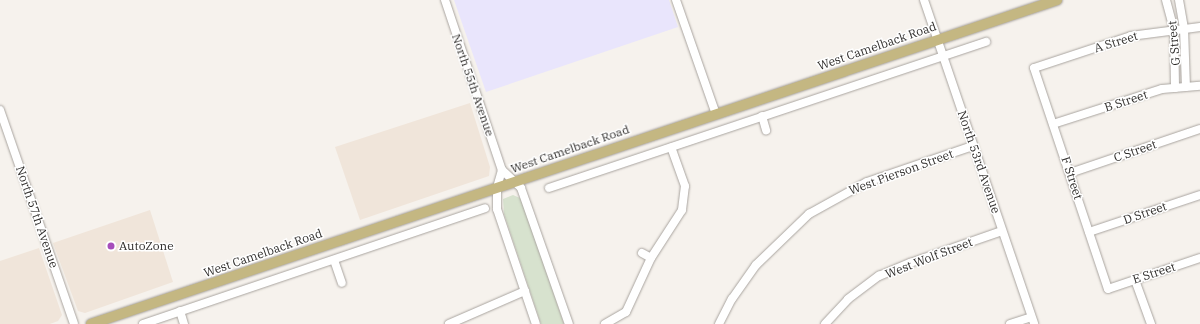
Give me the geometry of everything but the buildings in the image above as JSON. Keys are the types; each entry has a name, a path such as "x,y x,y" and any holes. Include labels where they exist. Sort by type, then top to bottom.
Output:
{"main road":[{"name":"West Camelback Road","path":"91,324 1057,0"}],"street":[{"name":"North 55th Avenue","path":"445,0 502,170"},
{"path":"676,0 716,114"},
{"name":"North 53rd Avenue","path":"924,0 1032,320"},
{"name":"G Street","path":"1166,0 1174,29 1175,88"},
{"name":"G Street","path":"1179,0 1184,28 1186,87"},
{"name":"A Street","path":"1034,68 1131,36 1174,29 1200,27"},
{"path":"549,188 986,42"},
{"name":"F Street","path":"1034,68 1108,289"},
{"name":"B Street","path":"1053,124 1162,89 1200,86"},
{"name":"North 57th Avenue","path":"0,110 74,324"},
{"path":"762,116 766,130"},
{"name":"C Street","path":"1070,173 1200,129"},
{"name":"West Pierson Street","path":"719,324 732,298 756,265 810,214 867,182 974,146"},
{"path":"605,324 626,312 651,258 680,215 685,202 685,186 671,147"},
{"path":"536,324 497,209 497,188 502,170 517,181 526,199 569,324"},
{"name":"D Street","path":"1089,232 1200,195"},
{"path":"143,324 485,208"},
{"name":"West Wolf Street","path":"825,324 848,299 880,276 910,262 1002,231"},
{"path":"642,253 651,258"},
{"name":"E Street","path":"1108,289 1200,258"},
{"path":"334,260 342,283"},
{"path":"1135,280 1151,324"},
{"path":"449,324 525,291"},
{"path":"180,312 184,324"},
{"path":"1010,324 1032,320"}],"shaded area":[{"path":"454,0 669,0 678,27 486,92"},
{"path":"470,103 490,167 489,176 360,220 335,147"},
{"path":"150,210 173,282 85,313 78,311 53,243"},
{"path":"39,248 62,315 58,321 50,324 0,324 0,261"}],"green space":[{"path":"513,195 520,198 524,206 564,324 541,324 504,214 503,199"}],"place":[{"name":"AutoZone","path":"111,246"}]}
